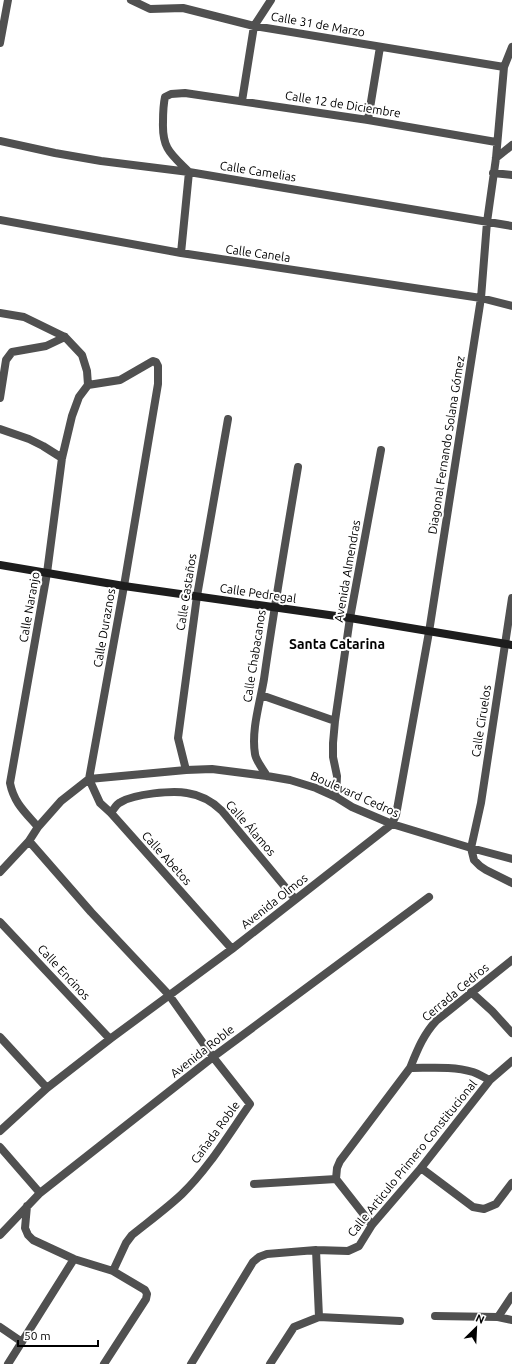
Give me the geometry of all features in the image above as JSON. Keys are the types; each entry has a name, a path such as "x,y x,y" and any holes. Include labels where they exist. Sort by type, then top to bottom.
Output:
{"street":[{"path":"0,43 8,0"},
{"name":"Calle 31 de Marzo","path":"131,0 150,9 183,8 254,26 504,66"},
{"path":"242,101 254,26 271,0"},
{"path":"368,120 380,47"},
{"name":"Diagonal Fernando Solana Gómez","path":"392,824 396,815 429,632 481,298 487,222 496,158 496,142 504,66 512,47"},
{"name":"Calle 12 de Diciembre","path":"189,172 166,148 162,136 163,107 166,98 171,94 185,93 242,101 368,120 496,142"},
{"name":"Calle Camelias","path":"0,141 86,158 189,172 512,226"},
{"path":"496,158 512,145"},
{"path":"181,253 189,172"},
{"path":"493,173 512,175"},
{"name":"Calle Canela","path":"0,220 181,253 481,298 512,306"},
{"path":"0,312 24,317 65,337 82,355 88,386"},
{"path":"0,398 6,360 12,352 46,346 65,337"},
{"name":"Calle Duraznos","path":"88,386 120,380 152,361 156,362 158,366 158,384 124,586 89,779"},
{"name":"Calle Naranjo","path":"38,827 18,805 12,794 10,783 47,573 62,458 74,409 79,397 88,386"},
{"name":"Calle Castaños","path":"186,770 178,738 197,596 228,419"},
{"path":"0,429 43,446 62,458"},
{"name":"Avenida Almendras","path":"336,797 337,776 333,743 335,721 350,618 381,450"},
{"name":"Calle Chabacanos","path":"267,776 255,756 256,722 298,467"},
{"name":"Calle Pedregal","path":"0,565 124,586 350,618 509,644"},
{"name":"Calle Ciruelos","path":"471,848 481,803 509,644 512,598"},
{"path":"261,695 335,721"},
{"name":"Boulevard Cedros","path":"89,779 212,769 290,780 316,788 336,797 352,807 392,824 512,859"},
{"path":"0,872 29,841 38,827 61,800 89,779"},
{"name":"Calle Abetos","path":"89,779 100,803 232,948"},
{"name":"Calle Álamos","path":"111,814 117,805 132,798 177,791 203,798 214,804 222,812 295,899"},
{"name":"Avenida Olmos","path":"169,995 392,824"},
{"name":"Cañada Roble","path":"29,841 91,912 169,995 250,1104 218,1151 194,1181 182,1194 132,1235 126,1243 113,1271"},
{"path":"471,848 474,860 480,866 512,883"},
{"name":"Avenida Roble","path":"0,1235 40,1193 213,1056 428,897"},
{"name":"Calle Encinos","path":"0,922 110,1039"},
{"name":"Cerrada Cedros","path":"336,1179 337,1168 340,1161 410,1068 420,1043 427,1031 436,1021 512,960"},
{"path":"471,992 492,1011 512,1033"},
{"path":"0,1131 47,1088 169,995"},
{"path":"0,1037 47,1088"},
{"name":"Calle Articulo Primero Constitucional","path":"191,1364 253,1262 259,1256 316,1250 348,1251 359,1246 372,1225 421,1168 490,1080 512,1061"},
{"path":"410,1068 444,1068 461,1070 474,1072 490,1080"},
{"path":"0,1147 40,1193"},
{"path":"421,1168 473,1207 484,1209 496,1204 512,1183"},
{"path":"254,1184 336,1179 372,1225"},
{"path":"27,1206 25,1228 28,1235 33,1240 74,1259 113,1271 145,1290 147,1294 146,1299 104,1364"},
{"path":"316,1250 319,1317"},
{"path":"8,1364 74,1259"},
{"path":"498,1317 512,1296"},
{"path":"436,1316 498,1317 512,1320"},
{"path":"270,1364 294,1327 319,1317 400,1321"},
{"path":"0,1327 22,1342"}],"district":[{"name":"Santa Catarina","path":"337,644"}]}
